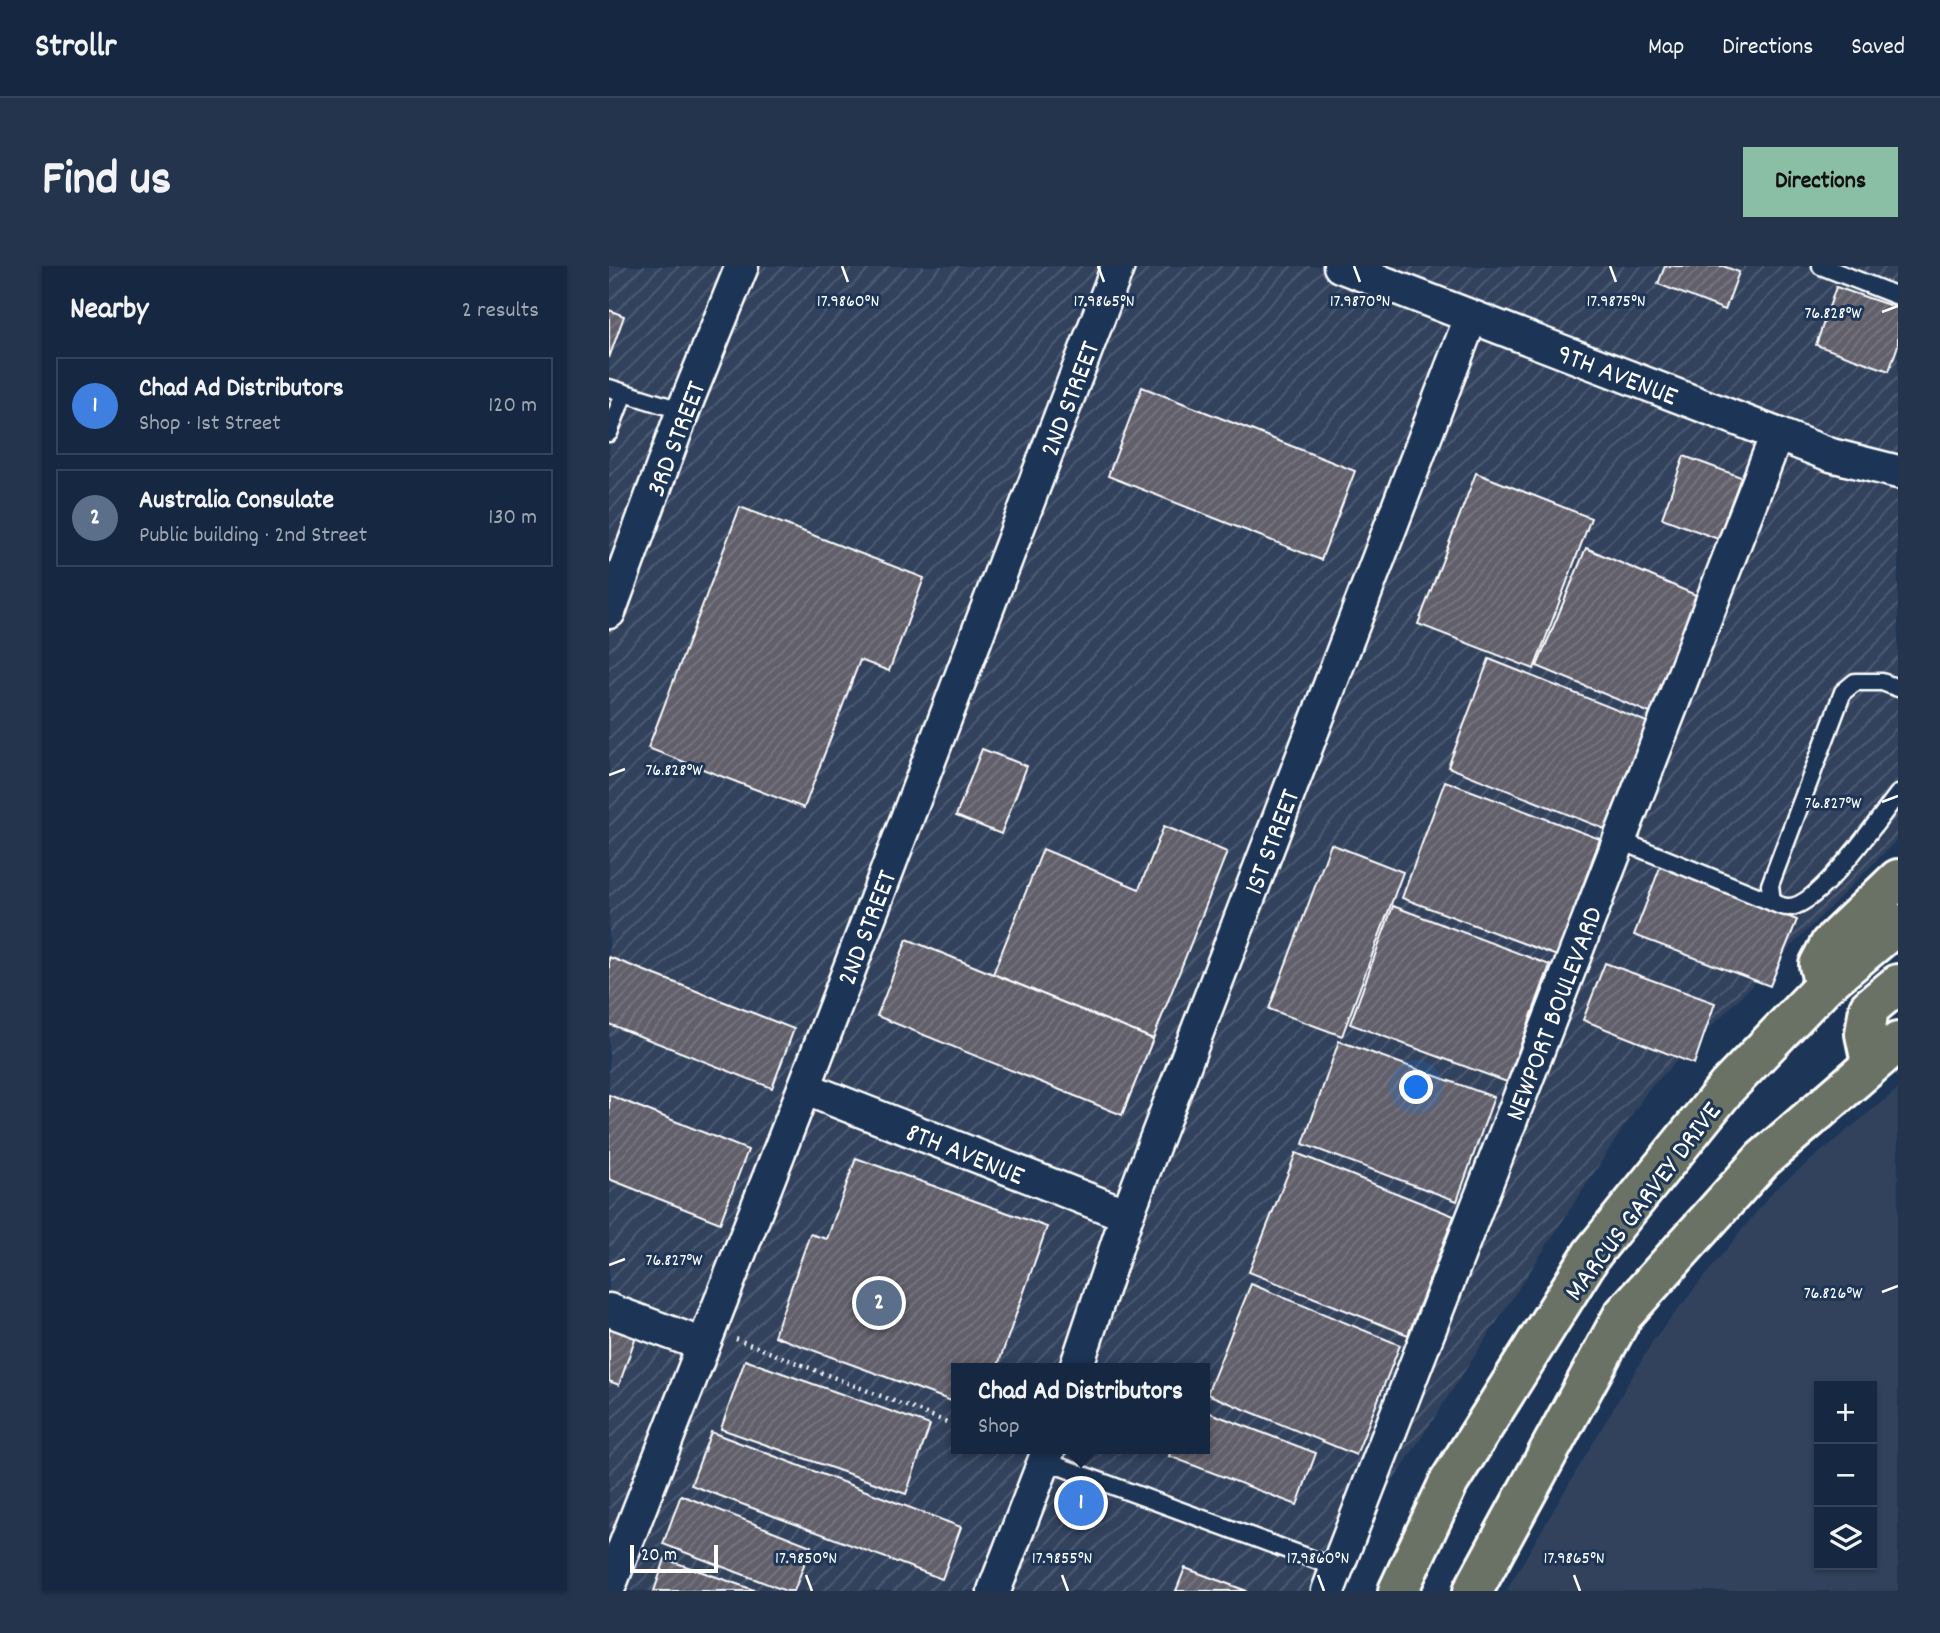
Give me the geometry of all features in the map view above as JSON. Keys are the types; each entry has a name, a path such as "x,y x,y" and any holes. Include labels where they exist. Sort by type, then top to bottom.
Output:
{"highway":[{"path":"1824,986 1819,965 1830,944 1898,879"},
{"name":"MARCUS GARVEY DRIVE","path":"1398,1591 1449,1482 1592,1254 1727,1087 1824,986 1898,924"},
{"path":"1885,1053 1865,1034 1869,1008 1898,984"},
{"name":"MARCUS GARVEY DRIVE","path":"1473,1591 1623,1315 1763,1159 1885,1053"}],"street":[{"name":"3RD STREET","path":"609,612 683,411 742,266"},
{"name":"2ND STREET","path":"609,1587 804,1088 1118,266"},
{"name":"9TH AVENUE","path":"1340,266 1831,455 1898,472"},
{"name":"1ST STREET","path":"1078,1363 1127,1216 1471,317"},
{"name":"NEWPORT BOULEVARD","path":"1332,1579 1777,434"},
{"name":"8TH AVENUE","path":"804,1088 1127,1216"},
{"path":"609,1310 705,1336"},
{"path":"994,1591 1047,1455"}],"lane":[{"path":"1821,266 1898,296"},
{"path":"609,433 616,390 683,411"},
{"path":"1772,902 1770,885 1843,692 1854,682 1882,682 1898,688"},
{"path":"1619,841 1789,908 1807,900 1825,884 1898,794"},
{"path":"1047,1455 1332,1579"}],"path":[{"path":"705,1336 951,1424"}],"shaded area":[{"path":"609,266 1898,266 1898,839 1648,1090 1337,1567 1328,1591 609,1591"},
{"path":"1898,1089 1898,1591 1506,1591 1654,1339 1774,1190"}],"building":[{"path":"1665,266 1723,266 1739,272 1725,310 1658,284"},
{"path":"1836,287 1898,308 1898,345 1889,371 1816,345"},
{"path":"609,310 624,316 609,358"},
{"path":"1142,387 1355,471 1321,560 1108,476"},
{"path":"1684,456 1741,477 1718,539 1662,518"},
{"path":"1476,473 1591,518 1534,669 1418,624"},
{"path":"740,507 924,578 889,671 860,660 804,808 648,748"},
{"path":"1586,548 1705,599 1657,716 1537,666"},
{"path":"1489,659 1647,722 1605,829 1448,767"},
{"path":"982,749 1027,766 1001,834 956,816"},
{"path":"1445,781 1600,839 1557,956 1402,898"},
{"path":"1164,826 1227,852 1153,1039 993,974 1043,849 1139,889"},
{"path":"1331,844 1403,872 1342,1036 1269,1009"},
{"path":"1661,865 1797,920 1770,986 1634,935"},
{"path":"1393,906 1550,965 1507,1082 1350,1024"},
{"path":"907,939 1153,1039 1122,1115 877,1016"},
{"path":"609,957 794,1029 772,1088 609,1024"},
{"path":"1605,963 1715,1003 1694,1064 1583,1020"},
{"path":"1339,1041 1494,1097 1457,1201 1303,1144"},
{"path":"609,1095 748,1150 720,1223 609,1179"},
{"path":"1296,1153 1454,1216 1408,1335 1249,1272"},
{"path":"856,1158 1047,1227 999,1363 951,1363 951,1401 774,1336 810,1234 827,1239"},
{"path":"1251,1284 1400,1345 1356,1455 1210,1395 1210,1386"},
{"path":"609,1327 636,1336 619,1385 609,1381"},
{"path":"745,1360 930,1425 906,1494 721,1429"},
{"path":"1210,1413 1316,1453 1297,1505 1169,1456 1210,1454"},
{"path":"711,1432 961,1527 942,1579 691,1485"},
{"path":"681,1495 811,1546 794,1591 786,1591 663,1544"},
{"path":"665,1559 757,1591 654,1591"},
{"path":"1185,1568 1247,1591 1176,1591"}],"place":[{"name":"Australia Consulate","path":"879,1303"},
{"name":"Chad Ad Distributors","path":"1081,1503"}]}
